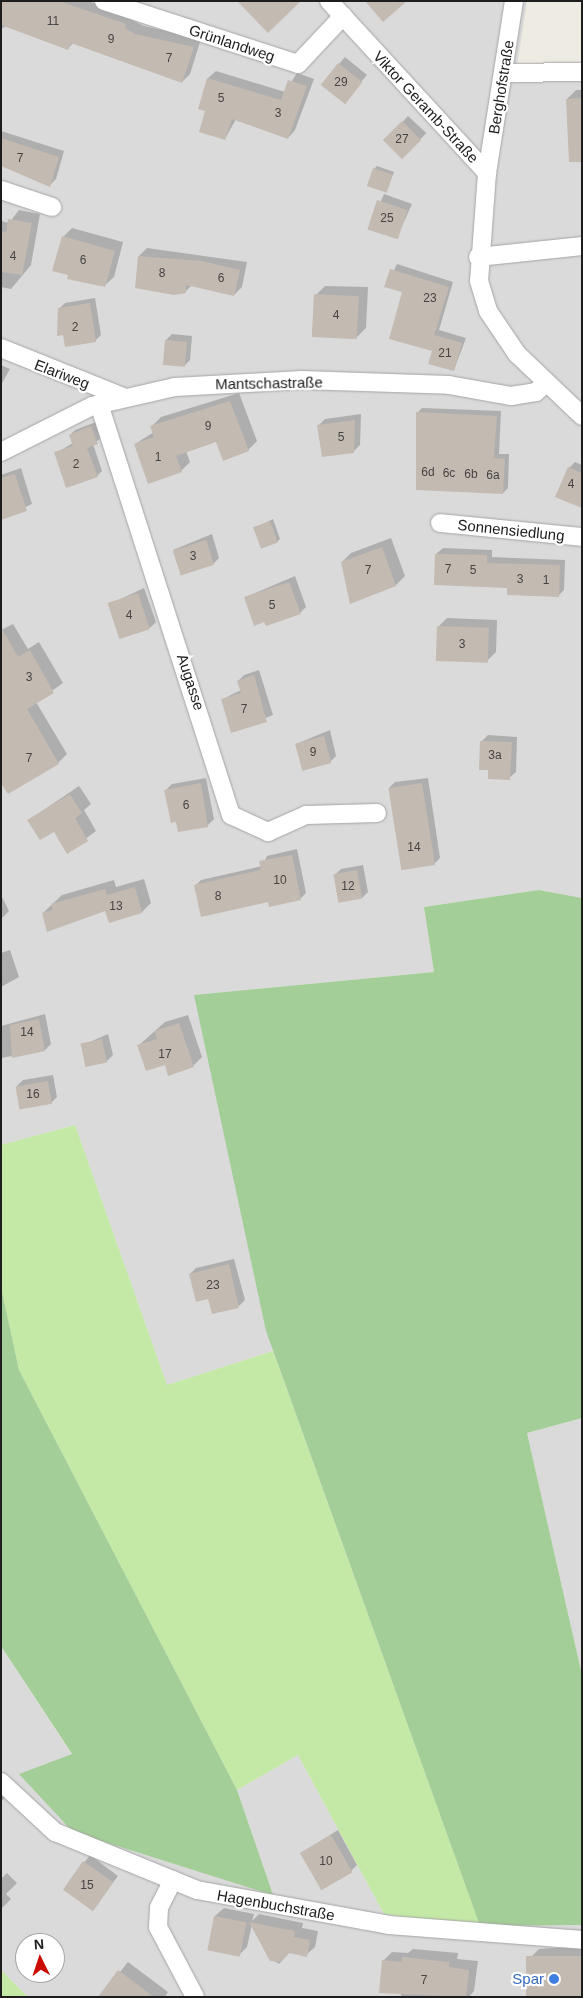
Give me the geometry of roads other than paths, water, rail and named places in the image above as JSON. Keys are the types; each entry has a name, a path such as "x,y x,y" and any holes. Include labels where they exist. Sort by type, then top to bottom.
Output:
{"street":[{"name":"Grünlandweg","path":"104,1 298,64 343,16"},
{"name":"Viktor Geramb-Straße","path":"329,1 487,173 478,257 479,281 488,312 517,354 545,384 582,416"},
{"name":"Berghofstraße","path":"487,173 514,1"},
{"path":"503,73 582,72"},
{"path":"1,190 52,207"},
{"path":"478,257 582,246"},
{"name":"Elariweg","path":"1,348 123,397"},
{"name":"Mantschastraße","path":"1,452 99,404 123,397 241,380 449,385 511,396 536,392 545,384"},
{"name":"Augasse","path":"99,404 231,815 268,832 306,815 377,814"},
{"name":"Sonnensiedlung","path":"440,523 582,537"},
{"name":"Hagenbuchstraße","path":"1,1782 55,1832 197,1890 389,1925 582,1940"},
{"path":"173,1880 159,1908 158,1927 195,1997"}],"place":[{"name":"Spar","path":"554,1979"}]}
